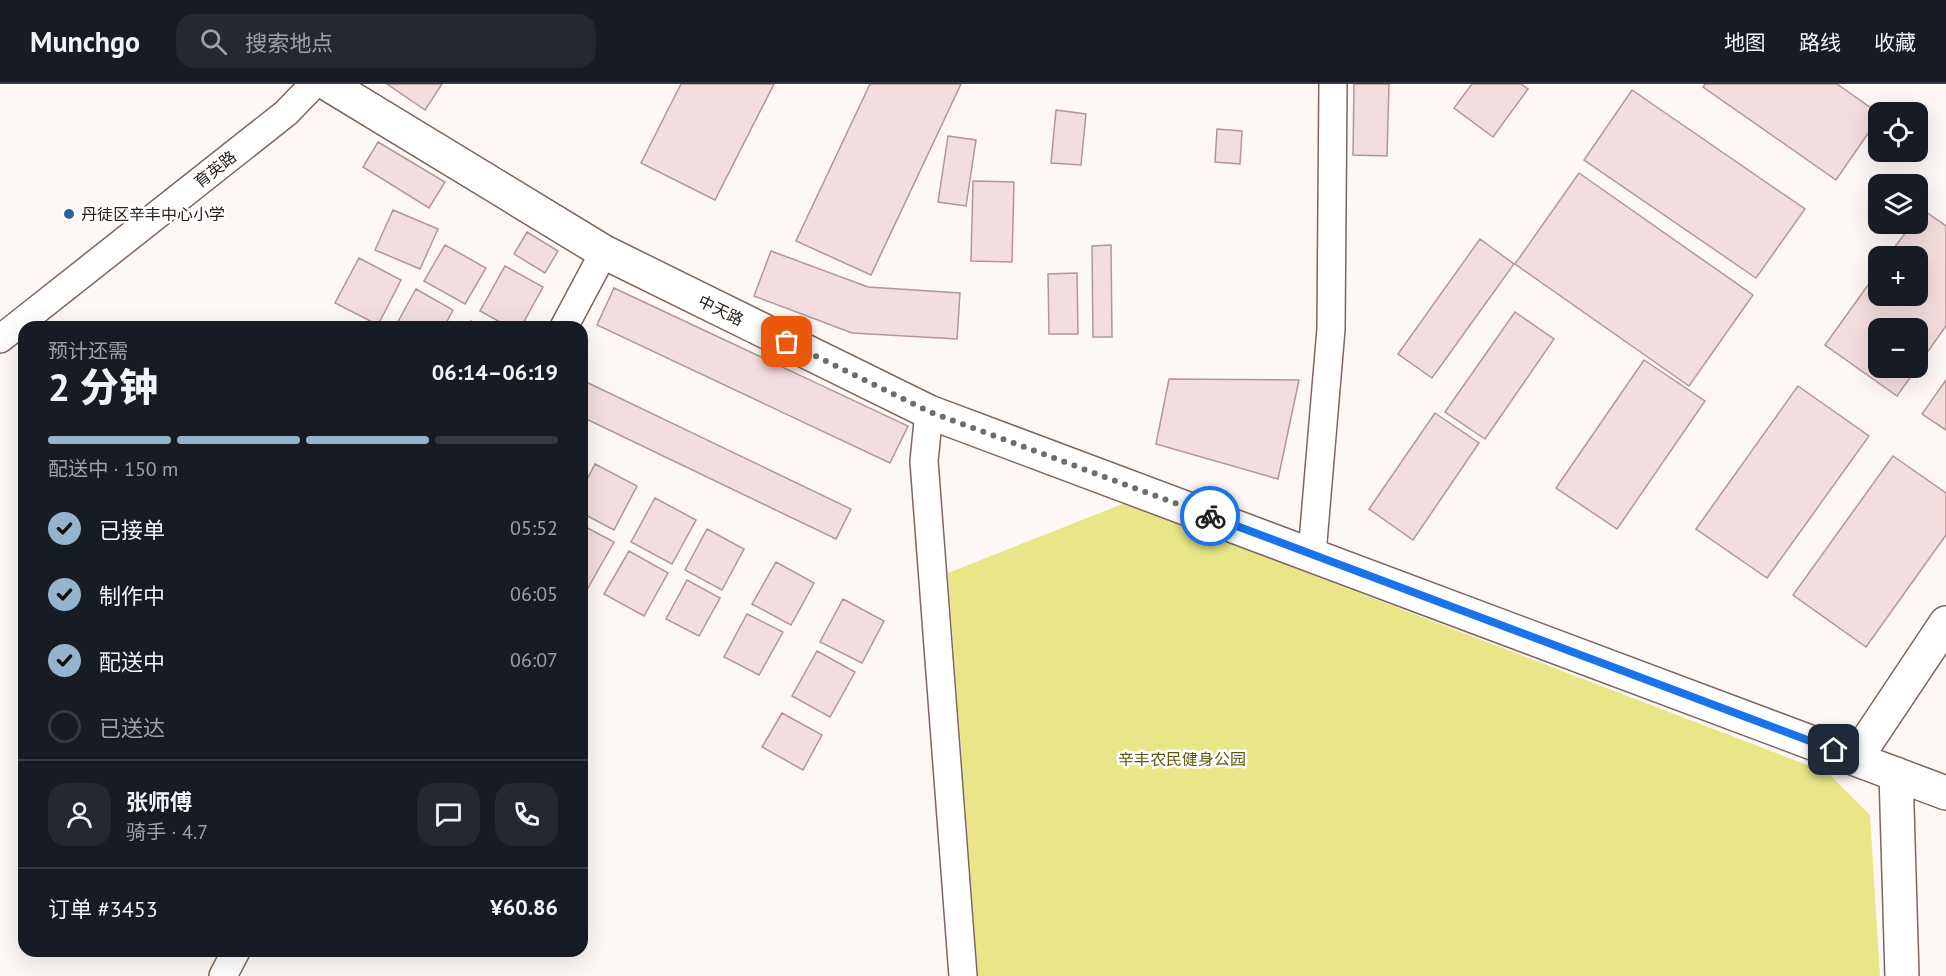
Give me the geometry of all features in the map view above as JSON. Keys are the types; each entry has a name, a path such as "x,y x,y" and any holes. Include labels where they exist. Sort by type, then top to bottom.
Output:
{"main road":[{"name":"中天路","path":"328,84 604,252 930,412 1946,793"},
{"path":"1856,758 1946,622"},
{"path":"1896,774 1902,976"}],"street":[{"name":"育英路","path":"23,321 286,113 314,84"},
{"path":"1312,554 1331,329 1333,84"},
{"path":"567,321 604,252"},
{"name":"育英路","path":"0,339 18,325"},
{"path":"930,412 924,461 963,976"},
{"path":"223,976 233,957"}],"green space":[{"name":"辛丰农民健身公园","path":"1125,503 1828,773 1870,815 1880,976 978,976 948,573"}],"building":[{"path":"387,84 442,84 425,110"},
{"path":"681,84 774,84 715,200 641,163"},
{"path":"870,84 961,84 871,275 796,241"},
{"path":"1354,84 1389,84 1387,156 1353,155"},
{"path":"1472,84 1521,84 1528,89 1493,137 1454,108"},
{"path":"1705,84 1837,84 1868,106 1868,134 1836,180 1703,87"},
{"path":"1632,90 1805,209 1756,278 1584,160"},
{"path":"1056,110 1086,114 1081,165 1051,163"},
{"path":"1217,129 1242,131 1240,164 1215,162"},
{"path":"948,136 976,140 966,206 938,202"},
{"path":"378,142 445,182 429,208 363,167"},
{"path":"1579,173 1753,295 1689,386 1515,264"},
{"path":"973,181 1014,182 1012,262 971,261"},
{"path":"393,210 438,229 420,269 375,250"},
{"path":"1928,213 1946,226 1946,326 1928,351 1928,318 1868,318 1868,375 1825,345 1868,285 1868,306 1928,306 1928,246 1896,246 1904,234 1928,234"},
{"path":"527,232 558,251 545,273 514,254"},
{"path":"1480,239 1514,264 1432,378 1398,354"},
{"path":"445,245 486,268 465,304 424,281"},
{"path":"1111,245 1112,337 1093,337 1092,246"},
{"path":"771,251 868,287 960,293 957,339 852,333 754,296"},
{"path":"359,258 401,280 380,321 370,321 335,303"},
{"path":"505,266 543,287 524,321 498,321 480,311"},
{"path":"1077,273 1078,334 1049,334 1048,274"},
{"path":"614,288 908,426 890,463 597,325"},
{"path":"416,289 453,310 447,321 398,321"},
{"path":"1515,312 1554,339 1485,439 1445,412"},
{"path":"1644,360 1705,401 1617,529 1556,488"},
{"path":"1872,378 1910,378 1897,396"},
{"path":"1169,379 1299,380 1278,479 1156,444"},
{"path":"1946,380 1946,430 1922,414"},
{"path":"588,383 851,509 836,539 588,420"},
{"path":"1798,386 1869,436 1767,578 1696,529"},
{"path":"1435,413 1479,443 1413,540 1369,509"},
{"path":"1893,456 1946,493 1946,535 1866,647 1793,595"},
{"path":"595,464 637,486 614,530 588,516 588,477"},
{"path":"655,498 696,520 672,564 631,542"},
{"path":"588,528 614,542 588,588"},
{"path":"707,529 744,549 722,590 685,570"},
{"path":"629,551 668,573 644,616 604,594"},
{"path":"776,562 814,583 791,625 752,604"},
{"path":"687,580 720,598 699,636 666,619"},
{"path":"843,599 884,621 862,663 820,642"},
{"path":"747,614 783,632 759,675 724,657"},
{"path":"817,651 855,672 830,717 792,696"},
{"path":"782,713 822,735 803,770 762,747"}],"way so far":[{"path":"787,342 930,412 1210,516"}],"place":[{"name":"丹徒区辛丰中心小学","path":"69,214"}],"route":[{"path":"1210,516 1834,750"}]}
